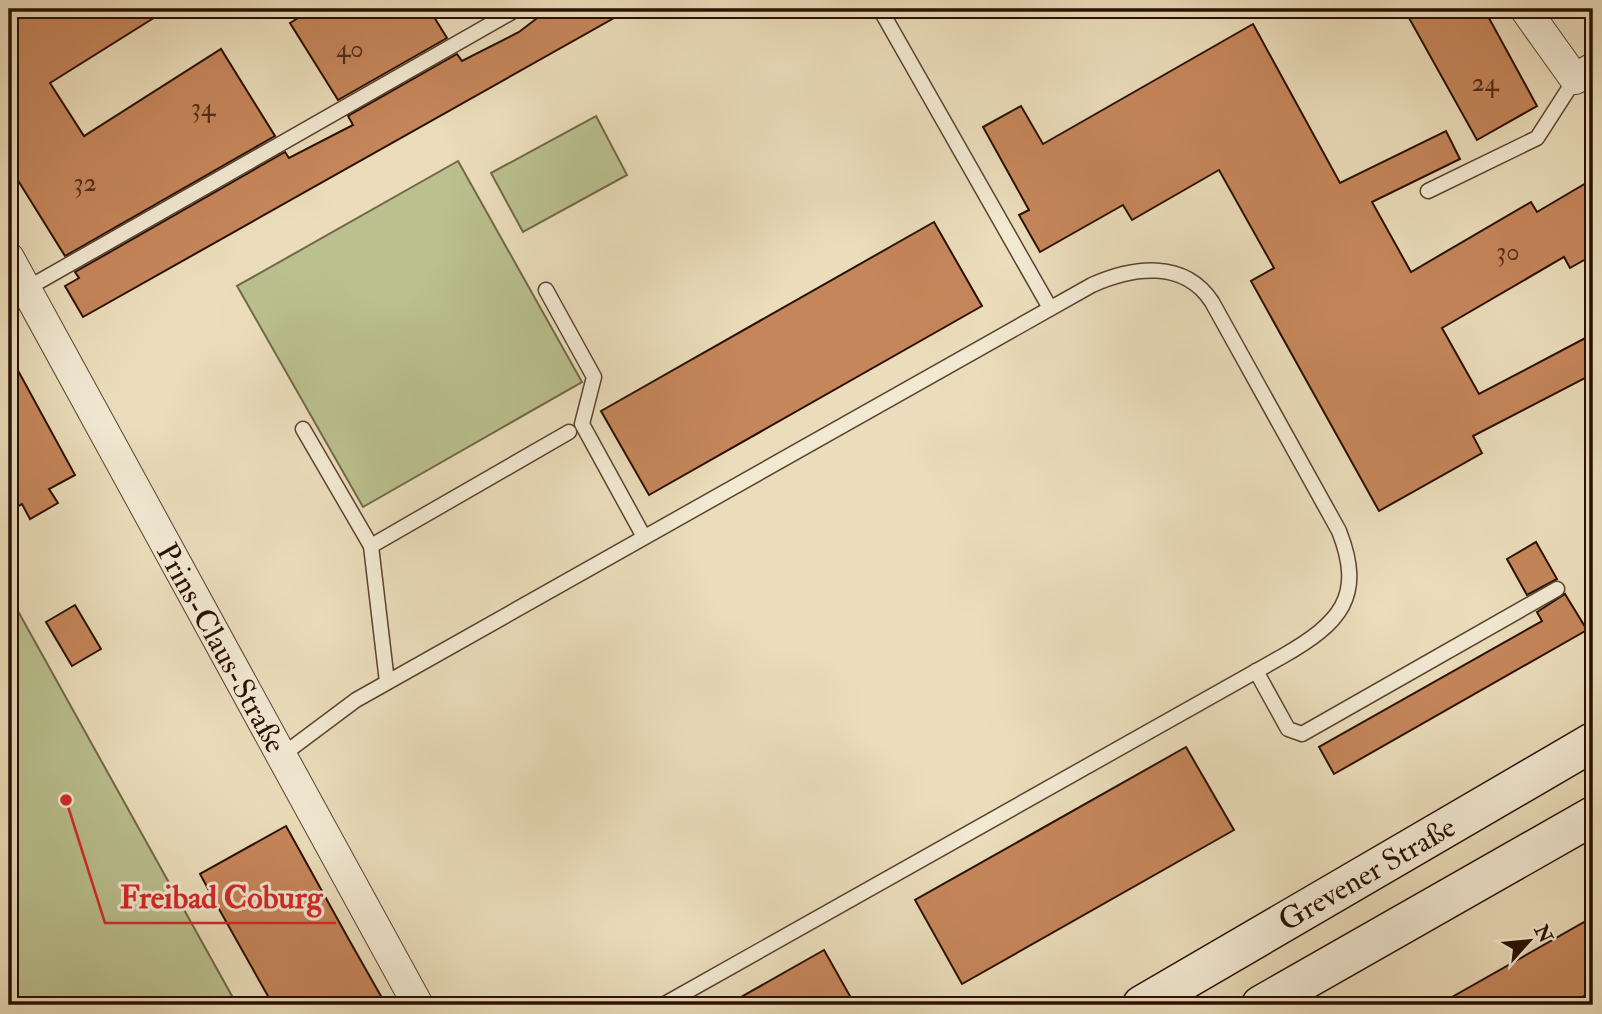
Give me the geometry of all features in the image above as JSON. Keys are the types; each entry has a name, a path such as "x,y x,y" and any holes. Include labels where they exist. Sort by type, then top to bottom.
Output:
{"main road":[{"name":"Grevener Straße","path":"1142,1005 1593,742"},
{"name":"Grevener Straße","path":"1261,1005 1593,816"}],"street":[{"path":"1525,9 1584,74"},
{"name":"Prins-Claus-Straße","path":"9,258 418,1005"}],"lane":[{"path":"26,289 517,9"},
{"path":"880,9 1050,308"},
{"path":"1428,191 1537,138 1584,74"},
{"path":"281,756 346,706 387,682 1050,308 1112,276 1145,269 1168,272 1188,280 1205,293 1219,314 1333,518 1350,569 1345,604 1329,626 1256,671 663,1005"},
{"path":"546,290 549,310 594,377 582,424 644,537"},
{"path":"303,429 336,473 371,546 387,682"},
{"path":"371,546 569,432"},
{"path":"1256,671 1288,729 1302,734 1557,589"}],"green space":[{"path":"596,116 627,175 523,232 491,173"},
{"path":"458,161 582,382 363,507 237,286"},
{"path":"9,595 237,1005 9,1005"}],"building":[{"path":"9,9 168,9 50,83 84,136 221,49 275,136 65,256 9,166"},
{"path":"313,9 429,9 447,38 338,100 290,23"},
{"path":"549,9 630,9 83,317 65,286 79,278 75,272 285,152 289,158 353,125 348,116 457,54 462,61 519,32"},
{"path":"1404,9 1484,9 1537,106 1477,140"},
{"path":"1253,24 1340,183 1446,131 1460,159 1372,202 1411,272 1531,202 1537,212 1593,179 1593,255 1570,268 1564,257 1442,328 1479,394 1593,334 1593,374 1473,436 1482,453 1379,511 1251,281 1274,268 1219,170 1132,220 1123,205 1040,252 1019,215 1029,210 983,127 1021,106 1043,144"},
{"path":"934,222 982,306 649,495 601,411"},
{"path":"9,354 75,475 49,489 58,503 30,519 22,504 9,511"},
{"path":"1536,542 1557,579 1527,595 1507,559"},
{"path":"1565,594 1587,630 1334,774 1319,747 1542,621 1537,612"},
{"path":"75,605 101,649 72,666 46,622"},
{"path":"1186,747 1234,830 962,984 915,900"},
{"path":"286,826 386,1005 273,1005 219,909 200,874"},
{"path":"1593,917 1593,991 1568,1005 1438,1005"},
{"path":"824,950 855,1005 727,1005"}],"place":[{"name":"Freibad Coburg","path":"66,800"}]}
